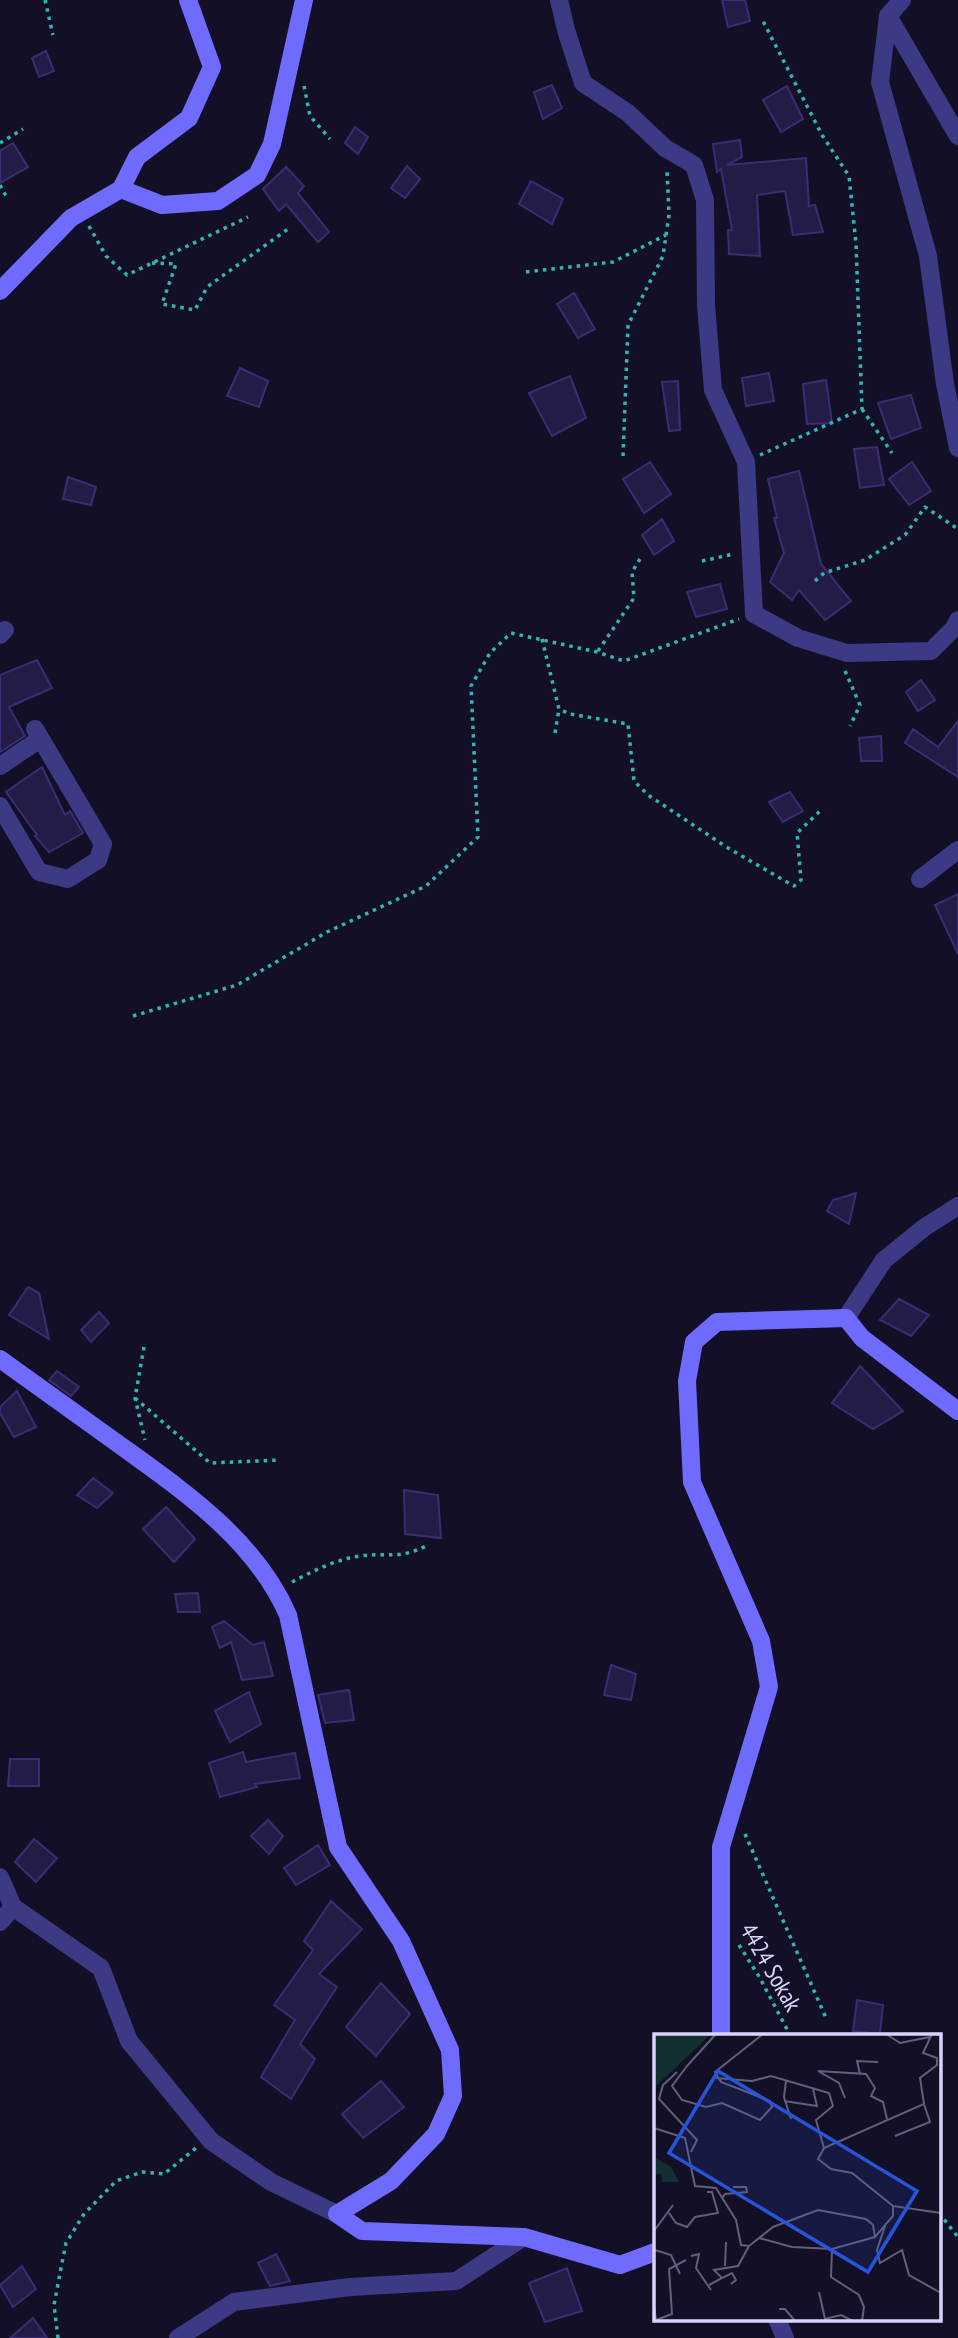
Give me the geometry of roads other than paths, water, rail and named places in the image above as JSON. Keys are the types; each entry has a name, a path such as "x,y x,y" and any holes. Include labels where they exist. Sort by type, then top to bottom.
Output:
{"street":[{"path":"0,291 71,218 121,189 137,157 189,118 212,67 188,0"},
{"path":"121,189 162,205 218,201 257,175 272,144 304,0"},
{"path":"559,0 583,83 628,113 665,148 694,165 705,200 706,305 713,390 746,463 754,614 798,638 847,653 931,651 954,628 958,620"},
{"path":"902,0 888,16 880,82 928,256 945,384 958,448"},
{"path":"888,16 958,136"},
{"path":"0,766 38,734 103,844 98,860 68,879 39,872 0,806"},
{"path":"920,878 958,850"},
{"path":"846,1318 884,1260 925,1227 958,1206"},
{"path":"846,1318 862,1338 958,1411"},
{"path":"720,2034 721,1847 769,1687 761,1642 692,1482 687,1381 694,1342 717,1322 846,1318"},
{"path":"0,1359 220,1521 277,1590 288,1615 338,1847 401,1941 450,2050 453,2096 436,2134 391,2181 337,2214"},
{"path":"0,1877 13,1907 101,1968 129,2041 208,2138 271,2182 337,2214 362,2231 524,2236 620,2265 654,2252"},
{"path":"0,1922 13,1907"},
{"path":"178,2338 234,2302 350,2287 456,2281 524,2236"},
{"path":"777,2320 785,2338"}]}
